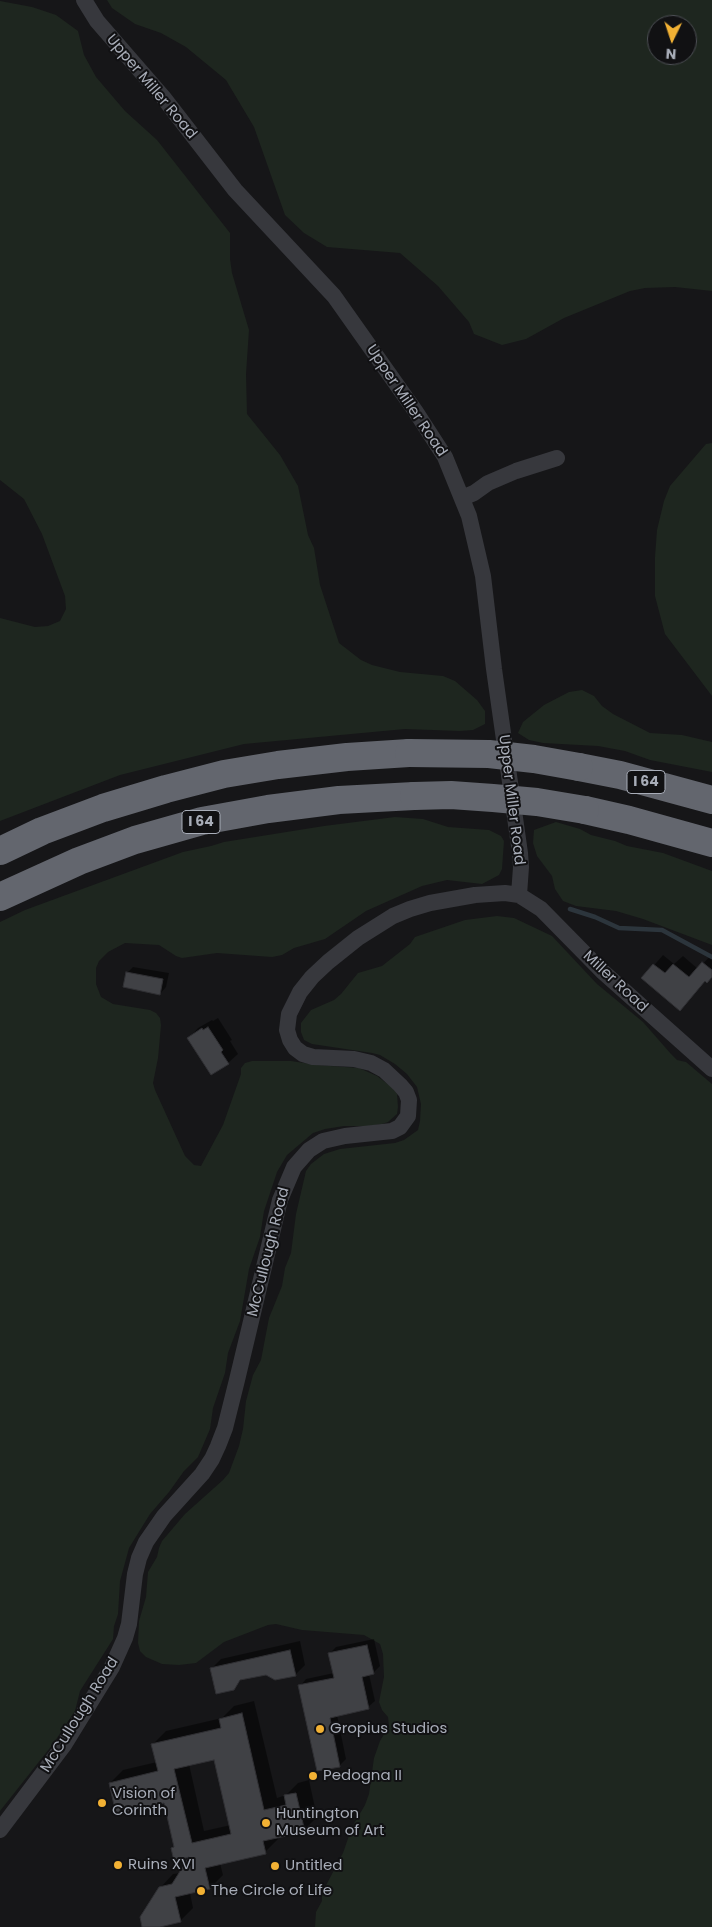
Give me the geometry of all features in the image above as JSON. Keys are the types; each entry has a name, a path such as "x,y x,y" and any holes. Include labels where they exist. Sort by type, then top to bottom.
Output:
{"highway":[{"name":"I 64","path":"0,851 42,831 103,808 224,774 327,759 409,753 489,754 534,759 620,775 712,800"},
{"name":"I 64","path":"0,896 78,861 135,840 202,821 321,802 451,795 537,802 629,820 712,843"}],"street":[{"name":"Upper Miller Road","path":"84,0 97,21 162,97 235,190 334,296 445,457 462,498 475,537 483,576 495,679 520,853 519,895"},
{"path":"462,498 474,493 488,483 509,474 557,458"},
{"name":"McCullough Road","path":"0,1830 64,1745 112,1667 129,1624 135,1574 146,1542 164,1516 202,1474 218,1446 227,1420 280,1200 294,1167 309,1150 323,1141 344,1136 392,1131 400,1127 408,1116 409,1100 406,1092 384,1070 370,1063 354,1059 303,1054 295,1048 287,1030 289,1014 293,1004 312,977 328,962 358,938 393,916 430,903 475,894 519,895"},
{"name":"Miller Road","path":"519,895 542,909 595,964 712,1070"}],"shaded area":[{"path":"107,0 712,0 712,291 675,287 645,288 630,291 564,318 526,339 502,345 474,334 469,322 438,286 400,253 327,247 304,233 285,215 254,127 226,80 186,47 161,33 135,24 112,8"},
{"path":"0,1 32,7 56,15 78,31 84,55 96,77 125,111 157,140 230,233 232,273 249,330 246,374 247,414 280,455 298,486 308,535 314,548 320,585 339,643 361,660 372,665 400,672 443,676 455,681 477,700 485,711 485,724 473,730 405,729 244,744 120,775 0,821 0,618 35,627 48,626 60,621 66,609 65,596 42,534 24,499 0,480"},
{"path":"712,443 712,696 665,634 655,596 655,557 657,530 664,501 670,486 706,444"},
{"path":"582,690 594,696 602,706 613,714 650,733 682,735 712,742 712,772 650,760 625,751 598,746 543,743 529,740 518,733 523,722 544,705 569,692"},
{"path":"395,817 423,819 448,827 489,830 501,836 504,841 502,869 499,875 482,884 447,880 422,886 366,911 325,939 294,948 282,955 272,957 217,953 182,958 159,945 125,943 108,952 99,961 96,968 96,984 101,997 113,1004 150,1010 160,1018 158,1058 153,1083 185,1156 194,1165 201,1166 223,1125 241,1074 241,1068 245,1063 252,1061 291,1061 359,1068 377,1076 393,1088 397,1094 398,1107 397,1114 388,1122 382,1124 344,1126 313,1133 287,1155 277,1172 264,1211 260,1237 249,1269 240,1321 228,1353 225,1373 213,1408 210,1429 198,1457 184,1471 150,1514 129,1548 120,1581 118,1614 114,1626 113,1639 80,1691 75,1711 53,1744 0,1811 0,922 25,910 183,852 224,842"},
{"path":"556,822 627,846 663,853 712,871 712,945 616,911 576,906 563,901 555,889 552,876 537,856 533,843 534,830"},
{"path":"497,916 514,918 552,936 597,984 643,1022 677,1060 686,1062 712,1084 712,1927 315,1927 316,1912 322,1901 322,1893 343,1853 352,1827 365,1805 369,1794 374,1758 380,1741 389,1726 388,1717 382,1710 379,1702 384,1677 383,1654 380,1644 364,1635 302,1630 276,1624 268,1625 224,1642 196,1663 179,1665 162,1664 146,1657 140,1651 138,1643 139,1621 146,1597 148,1572 157,1557 162,1541 185,1514 229,1473 239,1446 246,1401 253,1375 261,1360 269,1318 282,1286 285,1268 291,1253 296,1214 306,1171 311,1164 324,1154 340,1149 395,1143 404,1140 418,1130 421,1104 417,1087 407,1074 380,1055 312,1044 304,1040 301,1032 301,1023 311,1010 334,1000 341,994 358,973 382,966 410,944 415,937 465,920"}],"building":[{"path":"702,962 712,970 712,977 707,983 705,981 680,1011 641,978 653,964 665,973 673,964 689,977"},
{"path":"126,972 163,979 160,995 123,987"},
{"path":"208,1027 223,1050 221,1052 229,1064 211,1075 187,1038 202,1028 203,1030"},
{"path":"367,1645 374,1674 362,1677 369,1709 330,1718 340,1767 317,1771 298,1685 334,1678 328,1653"},
{"path":"290,1650 296,1676 275,1680 266,1675 240,1680 234,1690 216,1694 210,1668"},
{"name":"Huntington Museum of Art","path":"242,1713 264,1810 286,1805 284,1795 296,1793 305,1832 263,1841 266,1854 205,1868 210,1889 175,1897 181,1922 160,1927 142,1927 140,1917 159,1887 172,1884 189,1857 174,1861 171,1848 174,1847 164,1803 116,1814 109,1783 158,1771 151,1744 221,1728 219,1719","holes":["214,1760 231,1834 192,1843 174,1769"]}],"waterway":[{"path":"570,909 595,917 619,928 662,930 712,957"}],"place":[{"name":"Gropius Studios","path":"320,1729"},
{"name":"Pedogna II","path":"313,1776"},
{"name":"Vision of Corinth","path":"102,1803"},
{"name":"Huntington Museum of Art","path":"266,1823"},
{"name":"Ruins XVI","path":"118,1865"},
{"name":"Untitled","path":"275,1866"},
{"name":"The Circle of Life","path":"201,1891"}]}
